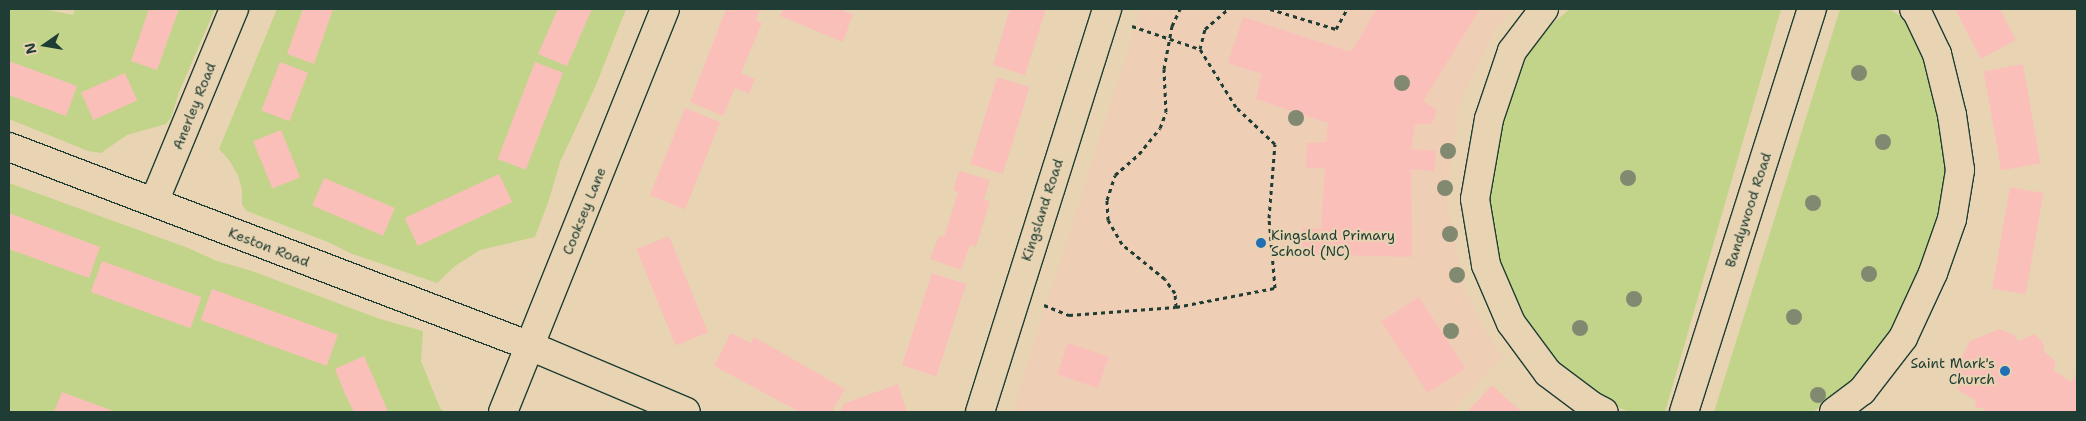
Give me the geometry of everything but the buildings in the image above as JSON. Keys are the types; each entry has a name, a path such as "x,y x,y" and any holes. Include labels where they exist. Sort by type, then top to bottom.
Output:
{"street":[{"name":"Anerley Road","path":"154,202 234,9"},
{"name":"Cooksey Lane","path":"503,412 665,9"},
{"path":"1544,9 1512,51 1489,119 1475,198 1486,265 1511,323 1548,372 1592,406 1604,412"},
{"name":"Bandywood Road","path":"1684,412 1812,9"},
{"path":"1834,412 1862,391 1903,338 1933,273 1952,219 1960,170 1952,115 1938,54 1918,12 1914,9"},
{"name":"Kingsland Road","path":"980,412 1016,293 1106,13"},
{"name":"Keston Road","path":"9,147 530,346 686,412"}],"path":[{"path":"1176,307 1175,293 1165,279 1122,244 1108,220 1107,206 1115,175 1139,154 1160,128 1166,112 1164,69 1170,39 1180,9"},
{"path":"1200,49 1205,29 1228,9"},
{"path":"1270,9 1336,29 1346,9"},
{"path":"1016,293 1069,314 1176,307 1275,288 1269,218 1275,144 1236,107 1200,49 1106,13"}],"shaded area":[{"name":"Kingsland Primary School (NC)","path":"1141,9 1514,9 1494,31 1459,104 1447,200 1464,287 1486,331 1503,356 1452,412 1012,412"}],"green space":[{"path":"9,9 44,9 73,15 75,9 215,9 179,92 171,118 166,124 127,135 101,153 88,151 9,119"},
{"path":"277,9 626,9 596,85 560,162 549,200 535,237 480,250 455,266 437,283 350,253 328,242 247,211 242,205 242,190 238,175 229,160 219,149"},
{"path":"1570,9 1781,9 1665,412 1629,412 1615,406 1576,379 1545,348 1516,306 1493,247 1487,213 1489,157 1505,119 1510,87 1525,58 1552,24"},
{"path":"1840,9 1889,9 1902,17 1913,32 1930,72 1946,155 1946,201 1943,225 1882,353 1875,348 1859,373 1834,396 1813,412 1714,412"},
{"path":"9,183 188,248 217,261 249,270 380,319 423,331 421,361 440,408 444,412 9,412"}],"place":[{"name":"Kingsland Primary School (NC)","path":"1261,243"},
{"name":"Saint Mark's Church","path":"2005,371"}]}
